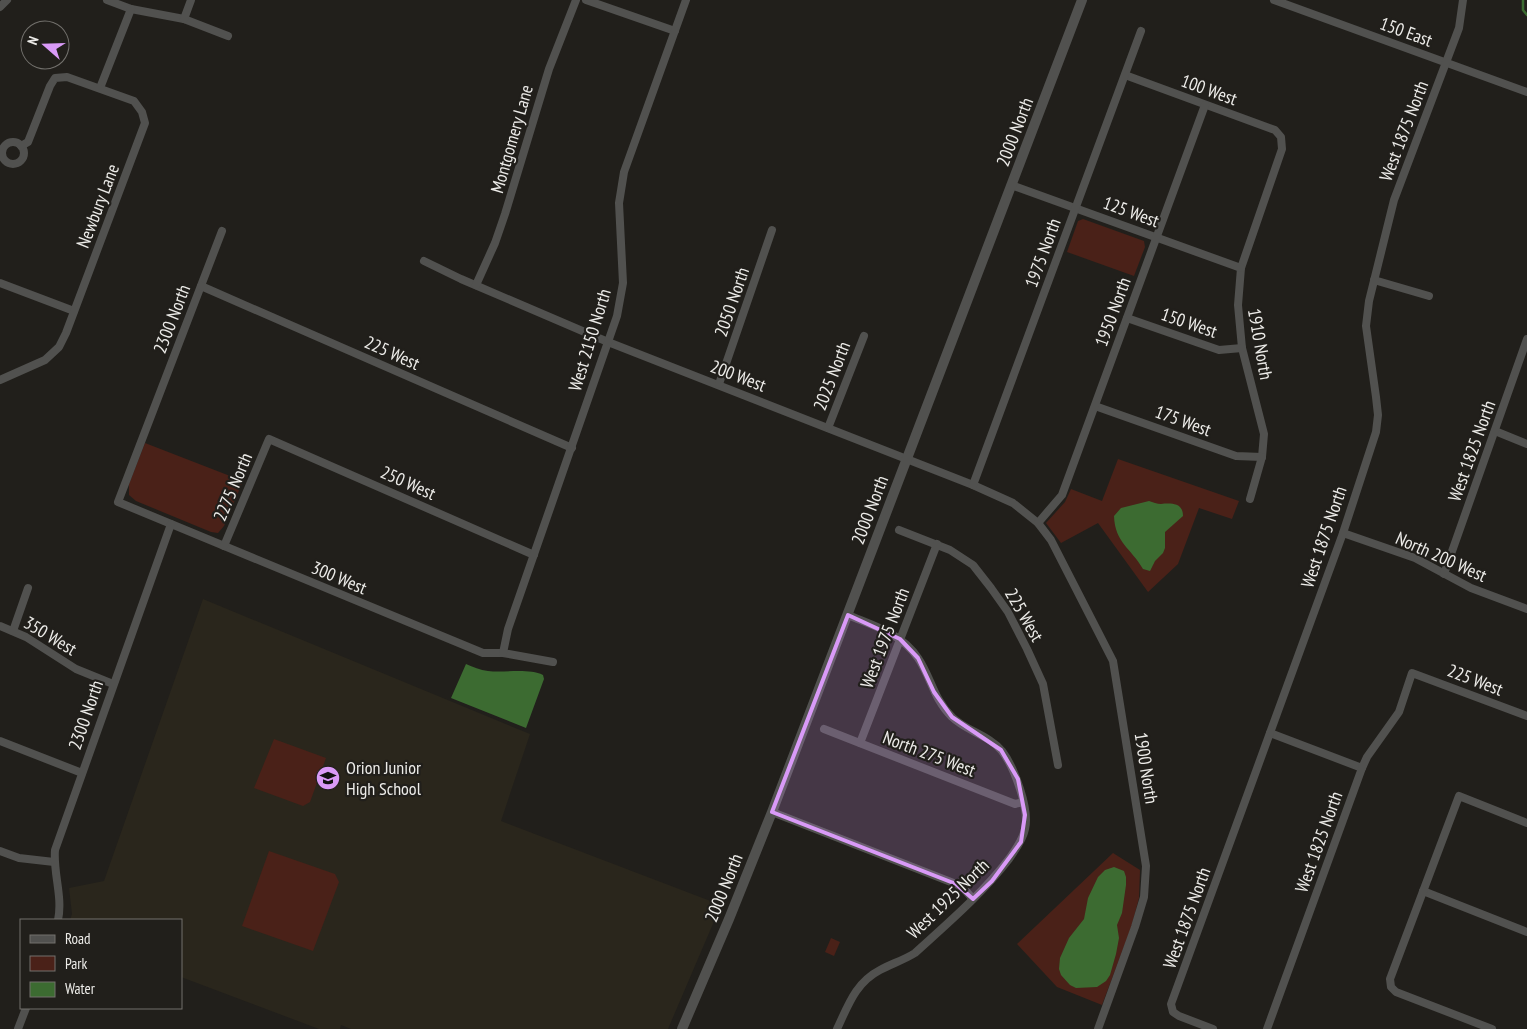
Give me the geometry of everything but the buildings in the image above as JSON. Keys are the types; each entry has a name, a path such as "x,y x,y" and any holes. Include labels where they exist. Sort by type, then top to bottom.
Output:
{"street":[{"path":"0,7 7,0"},
{"path":"107,0 131,9 184,19 228,36"},
{"path":"184,19 191,0"},
{"name":"Montgomery Lane","path":"476,285 495,244 549,69 576,0"},
{"path":"586,0 675,31"},
{"name":"West 2150 North","path":"503,653 508,629 617,316 623,283 619,203 624,172 686,0"},
{"name":"2000 North","path":"682,1029 723,935 772,812 1082,0"},
{"name":"150 East","path":"1274,0 1527,92"},
{"path":"1446,63 1459,28 1463,0"},
{"path":"21,146 28,142 55,78 67,77 100,88 131,9"},
{"name":"1975 North","path":"973,485 1141,31"},
{"name":"West 1875 North","path":"1214,1029 1172,1012 1171,1004 1343,533 1376,432 1378,415 1366,326 1369,301 1394,200 1446,63"},
{"name":"100 West","path":"1125,75 1275,130 1282,137"},
{"name":"Newbury Lane","path":"0,380 45,360 59,348 145,123 142,112 134,101 100,88"},
{"name":"1950 North","path":"1038,523 1062,495 1205,105"},
{"path":"0,137 7,144"},
{"name":"1910 North","path":"1250,499 1262,457 1264,434 1242,348 1238,305 1241,268 1282,149 1282,137"},
{"path":"14,142 21,146 24,152 23,159 19,163 10,164 5,162 2,150 7,144 14,142"},
{"name":"125 West","path":"1011,185 1241,268"},
{"name":"2050 North","path":"719,384 772,230"},
{"name":"2300 North","path":"118,502 222,231"},
{"name":"200 West","path":"424,261 608,342 973,485 1013,503 1038,523"},
{"path":"1374,280 1429,296"},
{"path":"0,283 74,311"},
{"name":"225 West","path":"201,286 572,448"},
{"name":"150 West","path":"1127,318 1219,350 1242,348"},
{"name":"2025 North","path":"828,428 864,336"},
{"name":"West 1825 North","path":"1444,574 1527,338"},
{"name":"175 West","path":"1095,406 1236,456 1262,457"},
{"path":"1495,432 1527,444"},
{"name":"2275 North","path":"224,546 269,439"},
{"name":"250 West","path":"269,439 534,555"},
{"name":"300 West","path":"118,502 483,654 503,653 553,662"},
{"name":"1900 North","path":"1038,523 1051,540 1113,661 1146,866 1144,897 1098,1029"},
{"name":"2300 North","path":"58,919 60,902 54,862 59,838 171,524"},
{"name":"225 West","path":"899,530 950,550 973,565 1008,612 1043,684 1058,766"},
{"name":"North 200 West","path":"1343,533 1415,558 1471,588 1527,609"},
{"name":"West 1975 North","path":"860,743 937,544"},
{"path":"13,631 28,588"},
{"name":"West 1925 North","path":"837,1029 848,1003 855,991 865,980 878,970 904,960 915,953 973,899 992,881 1021,842 1026,828 1018,779 1001,750 989,740 952,718 934,692 918,658 900,639 885,630 848,615"},
{"name":"350 West","path":"0,626 40,645 76,668 113,684"},
{"name":"225 West","path":"1412,673 1527,716"},
{"name":"West 1825 North","path":"1267,1029 1362,768 1367,757 1399,712 1412,673"},
{"name":"North 275 West","path":"824,729 1015,804 1023,802"},
{"path":"1270,733 1362,768"},
{"path":"0,741 82,772"},
{"path":"1492,1029 1396,992 1391,987 1390,979 1458,796 1527,823"},
{"path":"772,812 956,884 973,899"},
{"path":"0,851 19,858 54,862"},
{"path":"1423,891 1527,932"},
{"path":"18,1029 26,1009"}],"highlighted area":[{"path":"848,615 900,639 918,658 934,692 952,717 1001,750 1018,779 1025,815 1021,842 992,881 973,899 956,884 772,812"}],"shaded area":[{"name":"Orion Junior High School","path":"203,599 530,734 501,821 721,905 668,1029 351,1029 341,1025 340,1029 319,1029 182,977 182,919 70,919 72,914 69,888 104,881"}],"green space":[{"path":"1083,219 1144,241 1145,247 1134,276 1067,252 1078,221"},
{"path":"145,443 243,481 224,526 218,533 211,532 136,501 129,495 129,484"},
{"path":"1118,459 1239,501 1232,519 1199,508 1178,564 1148,592 1098,523 1061,543 1046,523 1065,502 1071,489 1102,501"},
{"path":"274,739 326,758 310,802 303,806 254,788"},
{"path":"269,851 335,874 339,882 313,951 242,926"},
{"path":"1113,853 1140,870 1139,898 1131,928 1102,1005 1057,987 1017,944"},
{"path":"831,938 840,942 834,956 825,952"}],"water":[{"path":"1149,501 1176,505 1183,512 1183,516 1165,532 1165,548 1150,571 1143,569 1120,539 1114,516 1121,508"},
{"path":"466,664 488,671 524,671 543,675 544,679 526,728 451,698"},
{"path":"1114,867 1124,871 1126,885 1122,913 1117,925 1119,938 1110,975 1106,981 1097,987 1076,988 1070,985 1061,975 1059,969 1060,958 1069,938 1084,919 1088,898 1098,877 1105,870"}],"waterway":[{"path":"1523,0 1523,10 1527,15"}],"place":[{"name":"Orion Junior High School","path":"328,778"}]}
